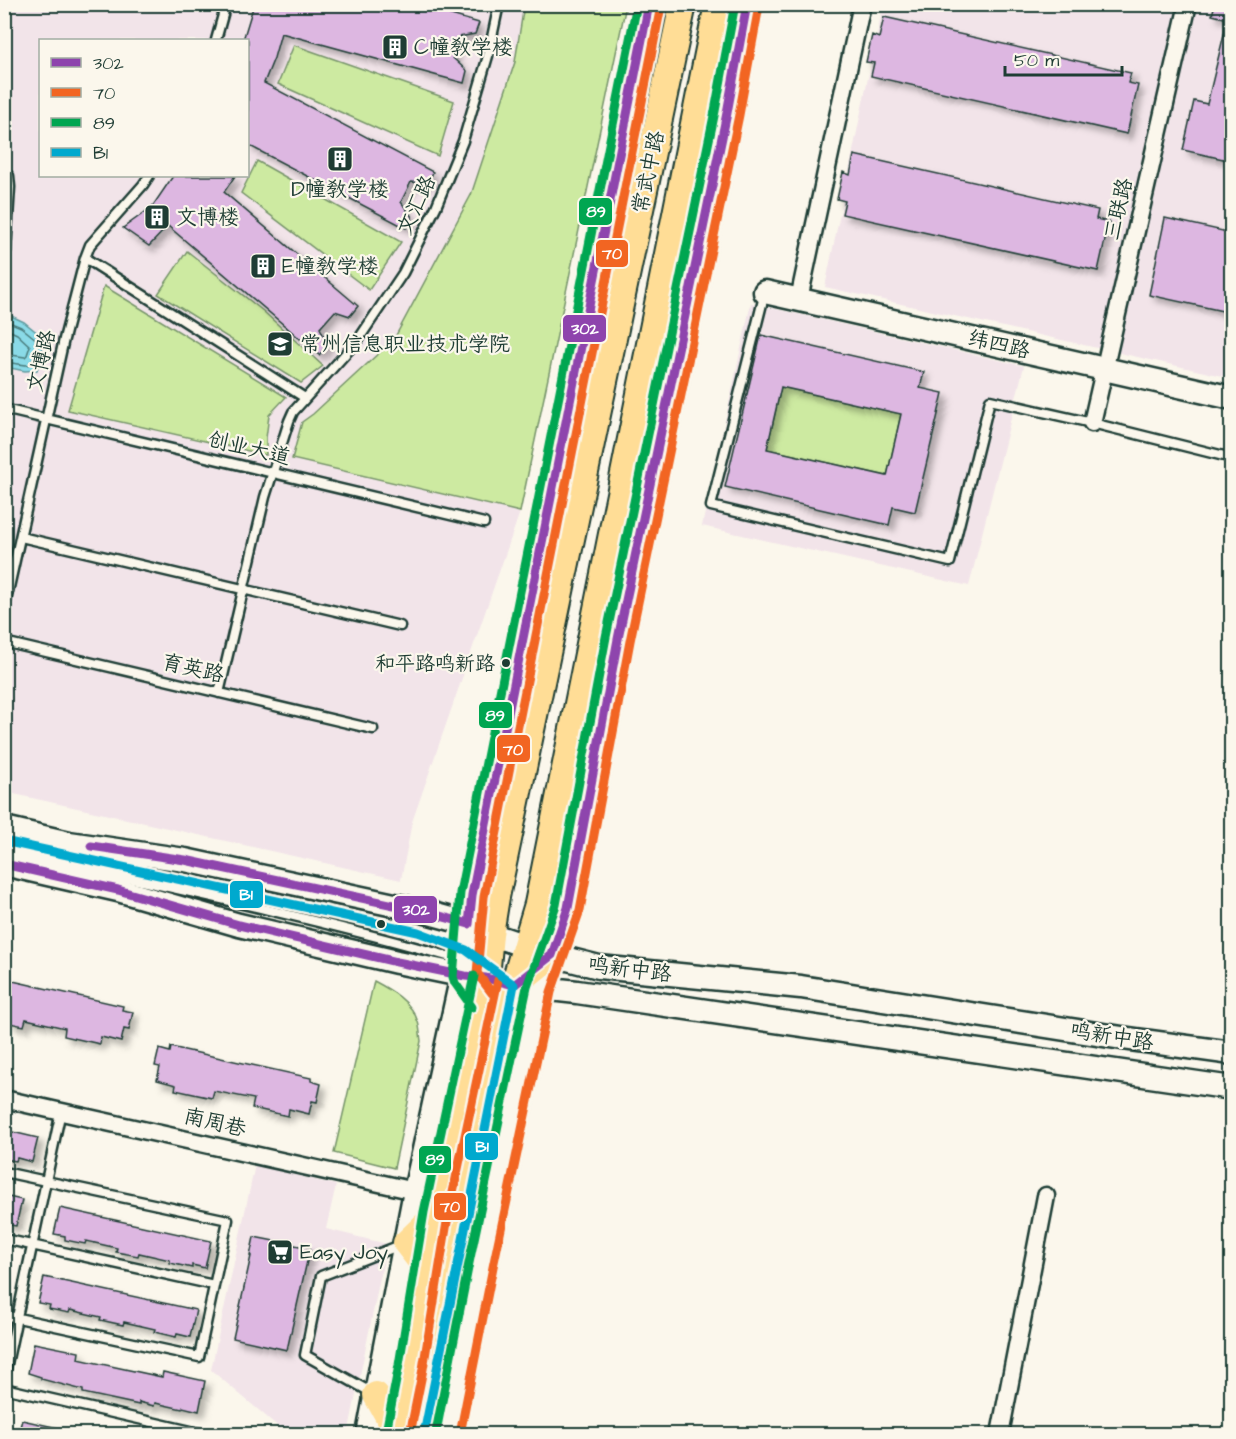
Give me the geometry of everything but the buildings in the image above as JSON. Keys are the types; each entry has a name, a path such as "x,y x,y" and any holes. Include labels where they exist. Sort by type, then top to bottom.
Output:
{"main road":[{"name":"常武中路","path":"398,1434 428,1271 475,972 479,929 499,881 683,4"},
{"name":"常武中路","path":"424,1434 514,985 541,892 718,4"},
{"path":"514,985 552,955"},
{"path":"428,1271 406,1243 436,1214"},
{"path":"376,1395 398,1434"}],"street":[{"path":"479,929 472,895 650,4"},
{"path":"448,1434 539,988 568,908 618,639 727,113 747,4"},
{"path":"799,299 862,4"},
{"name":"三联路","path":"1092,423 1188,4"},
{"name":"纬四路","path":"765,292 1232,398"},
{"name":"鸣新中路","path":"4,828 69,843 184,860 422,911 526,947 599,967 801,987 1122,1038 1232,1053"},
{"name":"鸣新中路","path":"4,864 118,890 239,926 397,962 475,972 514,985 577,992 1232,1088"},
{"path":"368,1434 415,1191 459,989 475,972"},
{"name":"南周巷","path":"4,1099 415,1191"},
{"path":"1000,1434 1046,1196"}],"lane":[{"path":"216,39 226,4"},
{"name":"文汇路","path":"219,693 272,472 292,412 358,340 408,264 436,207 464,141 488,56 499,4"},
{"path":"4,173 9,176 10,188 4,255"},
{"name":"文博路","path":"4,610 64,339 85,258 90,246 148,177"},
{"path":"85,258 305,398"},
{"path":"765,292 711,506 950,562 990,400 1232,458"},
{"name":"创业大道","path":"4,409 484,523"},
{"path":"21,537 400,626"},
{"name":"育英路","path":"4,642 373,729"},
{"path":"4,841 418,932 475,972"},
{"path":"4,851 398,942 475,972"},
{"path":"5,1378 61,1111"},
{"path":"4,1172 228,1220 199,1357 4,1315"},
{"path":"4,1239 214,1285"},
{"path":"376,1395 305,1355 321,1276 406,1243"},
{"path":"4,1388 204,1434"}],"shaded area":[{"name":"常州信息职业技术学院","path":"5,5 626,5 520,512 412,822 401,880 5,792"},
{"path":"883,5 1231,5 1231,378 825,287"},
{"path":"751,303 1024,366 969,586 702,526"},
{"path":"255,1165 336,1185 326,1229 387,1244 348,1434 287,1434 211,1370"}],"green space":[{"path":"524,5 626,5 520,512 292,459 302,422 394,339 471,195 515,62"},
{"path":"294,45 454,101 438,156 278,84"},
{"path":"257,161 401,242 369,290 241,193"},
{"path":"187,251 263,311 323,366 301,383 158,294"},
{"path":"104,286 286,397 269,415 266,455 68,410"},
{"path":"781,387 901,414 887,476 767,449"},
{"path":"374,981 394,993 411,1008 418,1022 421,1041 394,1168 334,1153"}],"water":[{"path":"5,313 24,322 45,339 37,370 25,371 5,367"}],"transit line":[{"name":"89","path":"472,1007 453,977 460,893 637,4"},
{"name":"302","path":"91,846 185,860 422,911 469,924 472,895 649,4"},
{"name":"89","path":"436,1432 527,987 556,905 606,637 735,4"},
{"name":"302","path":"4,864 118,890 239,925 397,962 514,985 552,955 568,908 618,639 727,113 747,4"},
{"name":"70","path":"492,993 477,973 484,897 661,6"},
{"name":"70","path":"460,1434 551,992 580,910 630,641 739,115 759,6"},
{"name":"B1","path":"4,841 418,932 466,950 514,985 424,1434"},
{"name":"89","path":"386,1432 424,1212 474,976"},
{"name":"70","path":"410,1434 448,1216 498,980"}],"place":[{"name":"C幢教学楼","path":"395,47"},
{"name":"D幢教学楼","path":"340,159"},
{"name":"文博楼","path":"157,217"},
{"name":"E幢教学楼","path":"263,266"},
{"name":"常州信息职业技术学院","path":"280,344"},
{"name":"和平路鸣新路","path":"506,663"},
{"name":"Easy Joy","path":"280,1252"}]}
